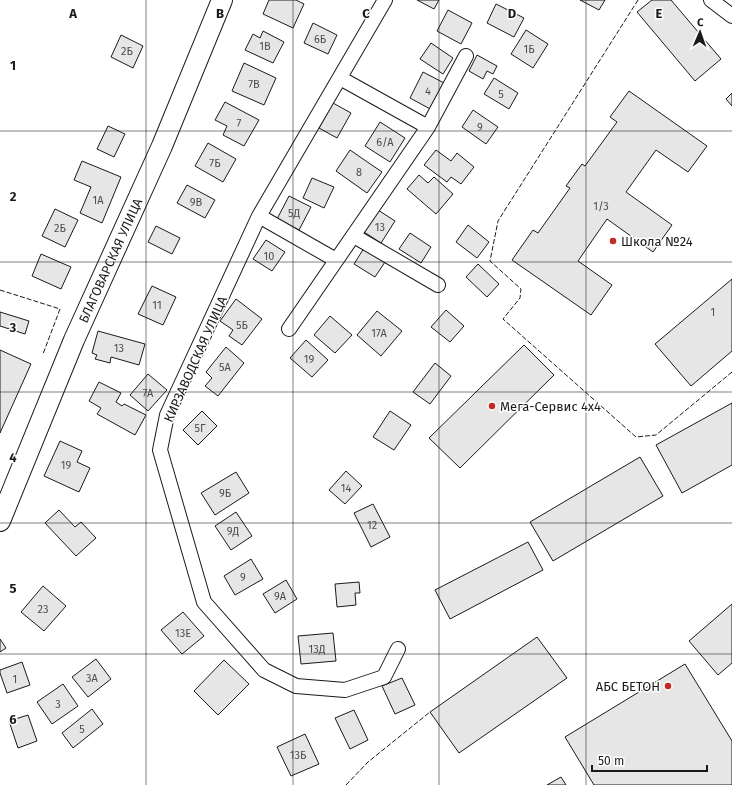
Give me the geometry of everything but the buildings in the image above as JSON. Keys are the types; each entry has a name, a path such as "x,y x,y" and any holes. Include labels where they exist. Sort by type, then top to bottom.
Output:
{"street":[{"name":"БЛАГОВАРСКАЯ УЛИЦА","path":"0,521 74,340 162,146 222,0"},
{"name":"КИРЗАВОДСКАЯ УЛИЦА","path":"385,0 259,216 167,415 160,450 204,602 264,670 296,686 345,690 384,677 398,649"},
{"path":"713,1 732,16"},
{"path":"289,329 428,127 466,56"},
{"path":"340,78 428,127"},
{"path":"259,216 336,260"},
{"path":"354,236 438,285"}],"fence":[{"path":"638,0 498,221 490,261 521,289 520,298 503,319 636,437 656,435 732,372"},
{"path":"0,290 60,309 43,354"},
{"path":"346,785 368,762 430,712"}],"place":[{"name":"Школа №24","path":"613,241"},
{"name":"Мега-Сервис 4х4","path":"492,406"},
{"name":"АБС БЕТОН","path":"668,686"}]}
